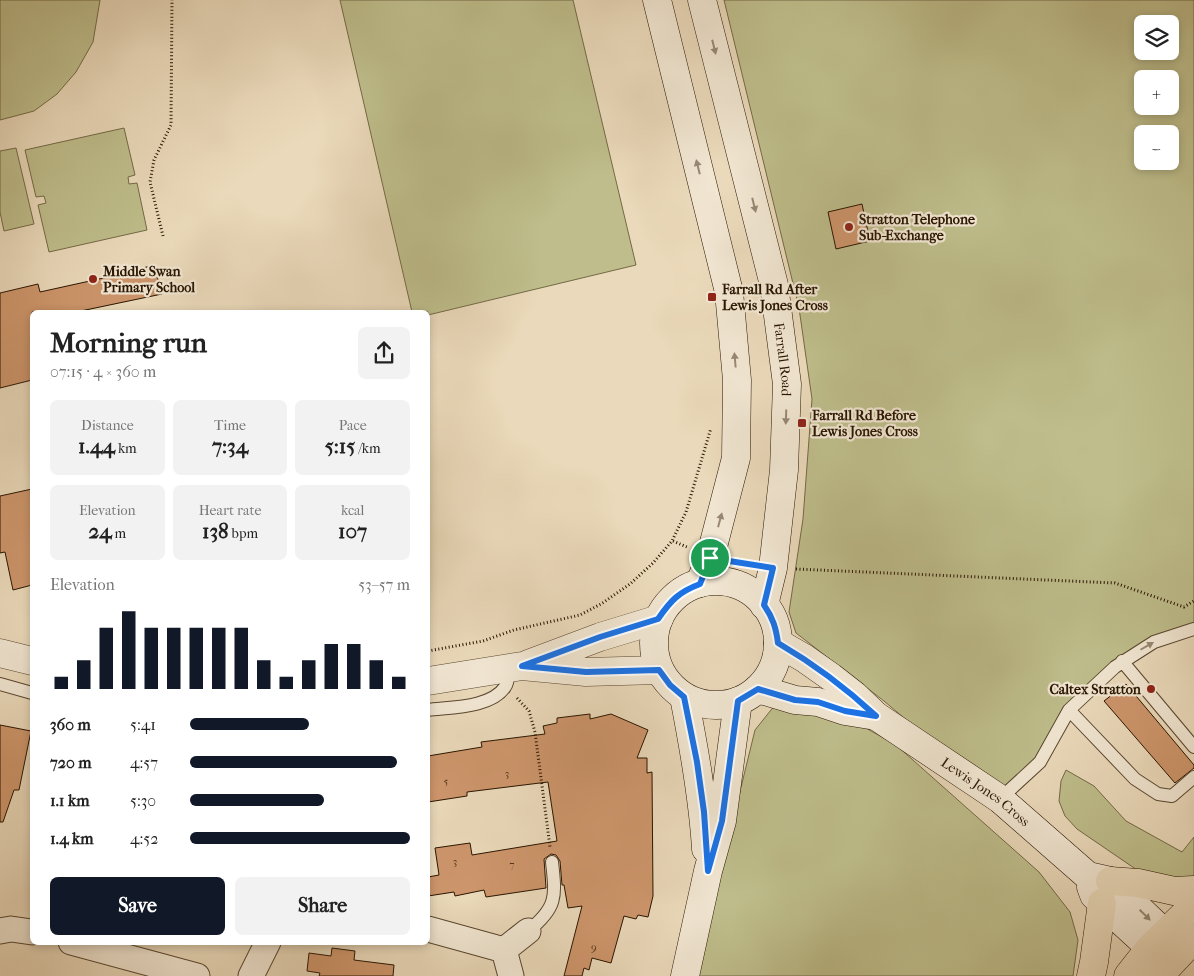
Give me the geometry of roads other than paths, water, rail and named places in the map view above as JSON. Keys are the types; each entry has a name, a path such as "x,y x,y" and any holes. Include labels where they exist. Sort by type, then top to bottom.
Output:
{"main road":[{"path":"656,0 729,292 737,380 736,458 710,558 700,584"},
{"name":"Farrall Road","path":"702,0 774,285 787,384 784,470 773,568 764,605"},
{"path":"724,582 746,590 764,605 772,616 776,630 778,643 775,660 769,676 748,695 720,705 701,704 684,697 670,685 659,670 654,653 654,636 658,619 668,603 683,591 700,584 724,582"},
{"path":"512,673 600,637 658,619"},
{"name":"Lewis Jones Cross","path":"778,643 804,658 830,677 854,695 876,716 1000,799 1170,952"},
{"path":"0,653 30,660"},
{"path":"430,681 512,673 659,670"},
{"path":"685,976 708,871 722,821 748,695"},
{"name":"Lewis Jones Cross","path":"748,695 818,702 845,711 876,716"},
{"path":"684,697 697,762 704,812 708,871"},
{"path":"1091,976 1094,962 1100,887 1138,883 1174,890 1194,890"},
{"path":"1128,976 1170,952 1194,905"}],"street":[{"path":"0,931 11,929 30,932"},
{"path":"430,930 504,950"},
{"path":"504,950 528,931"},
{"path":"82,945 197,976"},
{"path":"251,976 266,945"},
{"path":"504,950 512,976"}],"lane":[{"path":"1000,799 1040,762 1069,710 1122,661 1154,642 1194,629"},
{"path":"1122,661 1194,747"},
{"path":"430,710 480,702 492,698 512,673"},
{"path":"0,684 30,692"},
{"path":"1069,710 1135,779 1158,794 1172,796 1194,777"},
{"path":"528,931 540,922 551,907 555,890 552,862"}],"place":[{"name":"Stratton Telephone Sub-Exchange","path":"849,227"},
{"name":"Middle Swan Primary School","path":"93,279"},
{"name":"Farrall Rd After Lewis Jones Cross","path":"712,297"},
{"name":"Farrall Rd Before Lewis Jones Cross","path":"802,423"},
{"name":"Caltex Stratton","path":"1151,689"}]}
